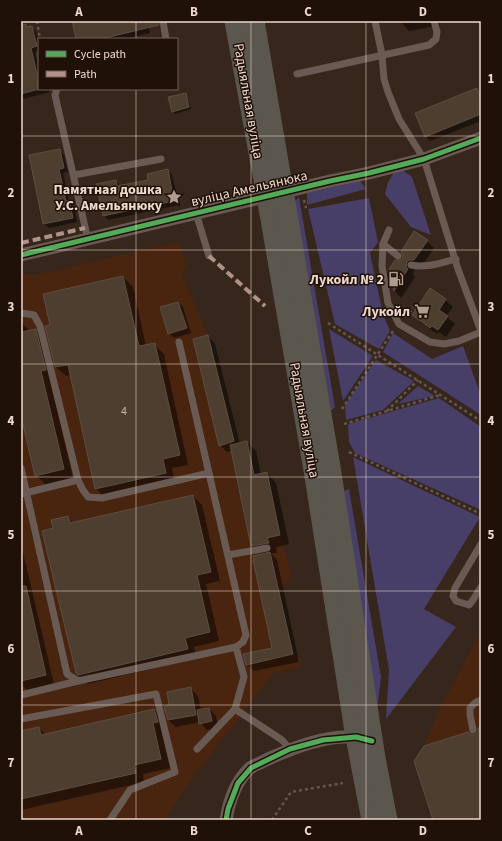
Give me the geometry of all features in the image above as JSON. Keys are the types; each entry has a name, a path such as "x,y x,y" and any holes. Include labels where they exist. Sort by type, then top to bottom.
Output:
{"main road":[{"name":"Радыяльная вуліца","path":"235,21 275,194"},
{"name":"Радыяльная вуліца","path":"254,21 275,194 312,462 364,739 372,820"},
{"name":"Радыяльная вуліца","path":"364,739 387,820"}],"street":[{"name":"вуліца Амельянюка","path":"21,255 330,181 370,173 424,159 481,138"},
{"path":"226,820 228,808 238,783 251,768 290,749 323,740 364,739"}],"lane":[{"path":"163,21 166,38"},
{"path":"375,21 382,55 384,79 388,92 399,119 424,159 458,269 481,332 459,341 444,344 430,342 399,324 388,303 382,266 384,244 389,230"},
{"path":"297,74 429,45 436,39 437,32 434,21"},
{"path":"57,90 55,95 88,240"},
{"path":"74,175 161,159"},
{"path":"196,213 209,256"},
{"path":"384,244 398,256"},
{"path":"411,265 421,267 431,266 456,259"},
{"path":"21,313 34,315 40,326 78,480 88,497 102,498 209,473"},
{"path":"21,695 78,681 236,647 243,642 246,635 179,342"},
{"path":"21,468 24,493 67,674 78,681"},
{"path":"24,493 78,480"},
{"path":"481,544 455,588 453,596 456,601 469,605 474,600 481,587"},
{"path":"228,555 267,548"},
{"path":"197,749 235,710 244,677 236,647"},
{"path":"21,719 156,694 175,772 130,790 110,820"},
{"path":"474,730 470,715 470,708 481,700"},
{"path":"235,710 282,740 290,749"}],"path":[{"path":"37,21 40,38"},
{"path":"342,409 392,332 417,304"},
{"path":"328,322 481,421"},
{"path":"387,411 418,380"},
{"path":"344,424 441,395"},
{"path":"349,452 481,514"},
{"path":"272,820 291,792 343,783"}],"shaded area":[{"path":"395,171 404,171 412,177 431,235 411,227 385,194 388,182"},
{"path":"360,181 366,189 307,205 307,193"},
{"path":"299,197 335,407 331,411 294,202"},
{"path":"369,198 378,242 370,253 383,314 390,331 379,349 335,324 308,209"},
{"path":"178,242 188,268 181,272 208,335 235,443 247,441 254,475 267,472 291,576 279,592 293,654 303,660 298,668 273,673 189,783 164,820 21,820 21,273 34,275"},
{"path":"329,329 373,356 343,401"},
{"path":"393,333 432,359 463,346 481,396 481,415 383,352"},
{"path":"376,360 414,381 383,410 346,420 345,405"},
{"path":"418,386 435,396 398,404"},
{"path":"439,398 481,427 481,510 355,453 349,442 348,424"},
{"path":"353,457 480,517 424,609 456,627 386,719 389,670"},
{"path":"349,489 381,677 376,719 344,491"},
{"path":"481,631 481,820 424,746 437,714"}],"building":[{"path":"72,21 158,21 159,25 105,38 76,38"},
{"path":"26,24 26,27 32,26 37,46 31,48 38,74 38,89 21,94 21,25"},
{"path":"477,88 481,99 481,114 425,137 415,113"},
{"path":"186,93 189,107 172,112 168,97"},
{"path":"60,149 64,168 59,169 66,201 69,200 73,218 43,224 29,155"},
{"path":"168,169 174,201 103,216 96,184 116,180 117,186 148,180 147,174"},
{"path":"414,231 428,240 414,260 409,260 407,262 406,267 408,269 394,291 388,271 395,260 399,261 402,259 403,255 401,252"},
{"path":"123,276 139,346 155,343 180,455 163,459 166,473 95,489 68,365 55,367 45,326 50,325 43,294"},
{"path":"430,288 446,299 439,310 448,316 438,330 432,326 430,328 412,315"},
{"path":"178,302 187,328 168,334 160,307"},
{"path":"36,329 46,370 41,371 64,469 35,476 21,416 21,332"},
{"path":"208,335 234,441 219,446 193,339"},
{"path":"247,441 254,475 267,472 280,535 267,538 269,543 251,546 230,445"},
{"path":"193,495 211,572 197,575 210,632 185,638 188,649 78,675 76,673 42,531 53,528 51,520 68,516 70,523"},
{"path":"270,552 293,654 246,665 243,654 272,648 253,560 253,556"},
{"path":"21,586 26,586 46,675 21,681"},
{"path":"191,687 196,715 168,720 164,707 169,705 167,692"},
{"path":"209,708 212,721 199,724 197,710"},
{"path":"154,709 158,722 153,723 161,759 134,765 136,773 21,799 21,731 39,727 41,735"},
{"path":"481,727 481,820 433,820 414,761 424,746 468,732 471,735 474,735 478,732 478,728"}],"marked path":[{"path":"21,243 85,228"},
{"path":"209,256 265,306"}],"cycle path":[{"path":"21,255 369,173 424,159 481,138"},
{"path":"226,820 228,809 238,783 251,768 290,749 323,740 356,737 372,741"}],"place":[{"name":"Памятная дошка У.С. Амельянюку","path":"174,197"},
{"name":"Лукойл № 2","path":"396,279"},
{"name":"Лукойл","path":"422,311"}]}
